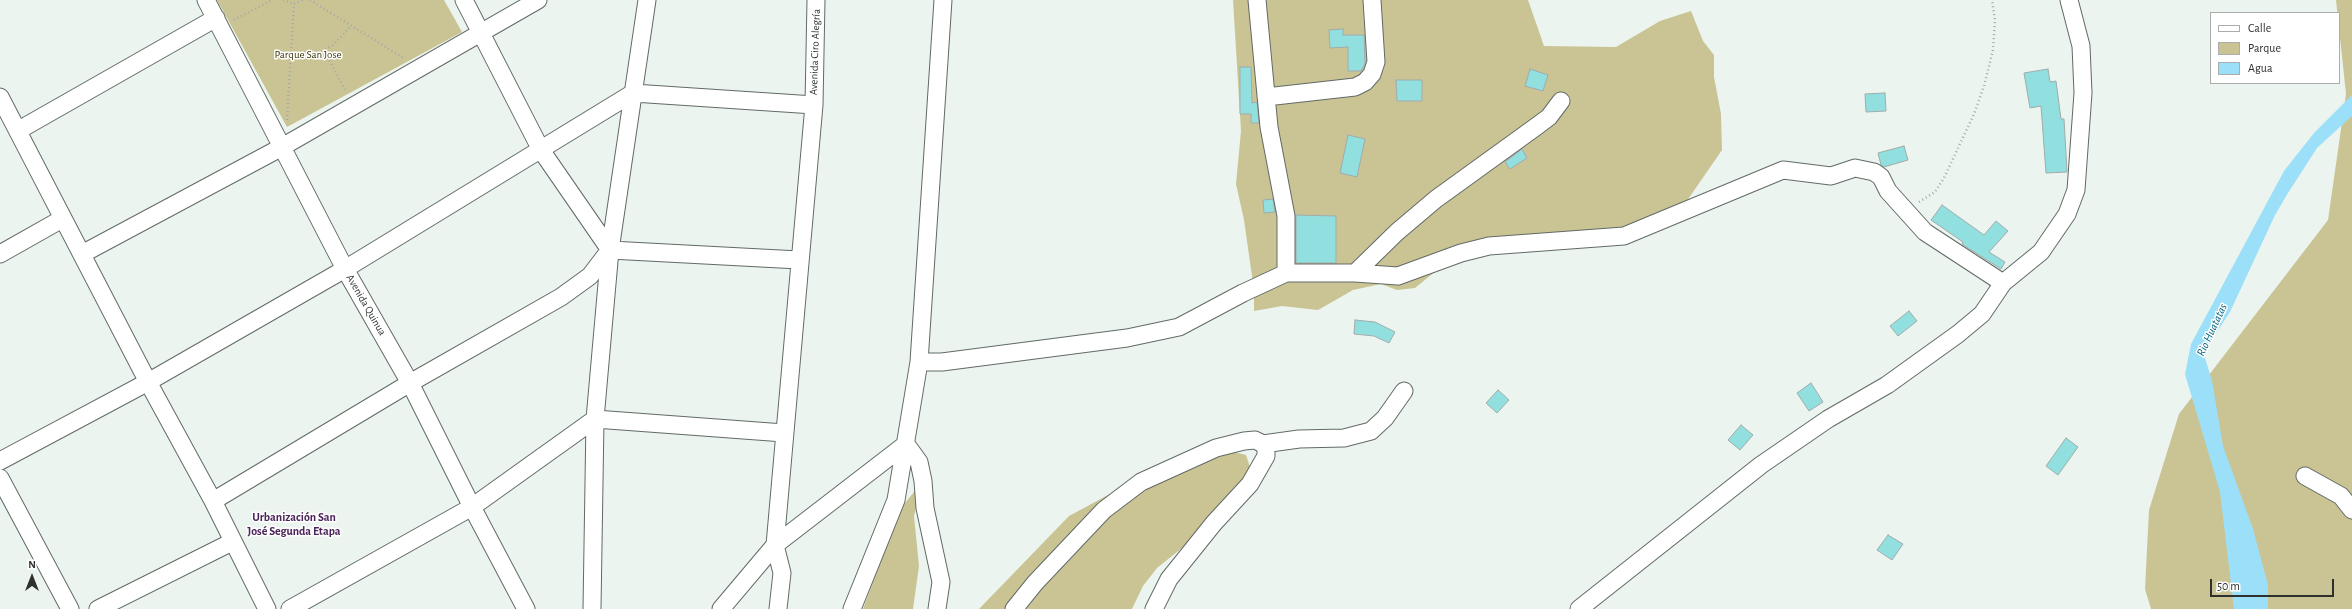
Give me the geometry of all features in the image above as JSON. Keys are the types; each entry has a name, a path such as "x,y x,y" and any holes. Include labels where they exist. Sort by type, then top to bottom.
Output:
{"street":[{"name":"Avenida Quinua","path":"206,0 222,20 282,147 345,269 410,383 472,507 526,609"},
{"path":"464,0 541,150 610,250"},
{"path":"82,254 282,147 538,0"},
{"path":"592,609 595,419 610,250 647,0"},
{"name":"Avenida Ciro Alegría","path":"778,609 782,573 775,545 798,260 814,104 816,0"},
{"path":"852,609 896,500 919,362 944,0"},
{"path":"1257,0 1269,127 1286,216 1286,274"},
{"path":"1266,97 1356,87 1365,82 1372,74 1376,62 1372,0"},
{"path":"1579,609 1708,505 1766,462 1828,419 1887,385 1958,334 1982,314 2004,283 2041,252 2067,214 2076,190 2083,93 2081,46 2069,0"},
{"path":"18,130 222,20"},
{"path":"0,461 148,382 345,269 633,93 814,104"},
{"path":"0,97 62,219 213,501 232,542 267,609"},
{"path":"1355,273 1397,232 1436,199 1549,117 1561,102"},
{"path":"919,362 942,362 1127,338 1179,327 1243,293 1286,274 1355,273 1398,276 1461,253 1489,246 1624,236 1783,170 1831,176 1855,168 1867,170 1881,177 1888,191 1925,232 2004,283"},
{"path":"0,254 62,219"},
{"path":"610,250 798,260"},
{"path":"213,501 410,383 561,297 590,276 610,250"},
{"path":"1263,444 1299,439 1344,438 1370,431 1385,418 1404,391"},
{"path":"290,609 472,507 595,419 784,433"},
{"path":"1014,609 1044,573 1104,510 1141,482 1216,448 1244,441 1255,440 1263,444 1266,449 1266,456 1250,484 1214,523 1170,579 1154,609"},
{"path":"721,609 775,545 906,444"},
{"path":"906,444 919,462 923,481 925,508 941,582 937,609"},
{"path":"2304,476 2341,496 2352,510"},
{"path":"0,478 70,609"},
{"path":"98,609 232,542"}],"path":[{"path":"222,20 272,0"},
{"path":"282,0 294,4 304,0"},
{"path":"310,0 409,62"},
{"path":"1902,207 1922,201 1935,192 1944,178 1974,114 1984,86 1993,50 1995,20 1992,0"},
{"path":"287,127 294,4"},
{"path":"291,59 316,55 333,45 351,26"},
{"path":"324,50 348,94"}],"green space":[{"name":"Parque San Jose","path":"217,0 444,0 462,32 287,127"},
{"path":"1233,0 1528,0 1544,46 1616,47 1660,21 1691,11 1703,41 1714,55 1714,77 1721,114 1722,150 1682,208 1645,228 1466,259 1442,266 1415,288 1397,290 1381,284 1353,290 1318,310 1282,306 1254,311 1254,290 1244,220 1236,184 1241,131"},
{"path":"2336,0 2352,0 2352,609 2151,609 2145,589 2149,510 2179,414 2328,220 2346,94 2340,38 2340,12 2337,12"},
{"path":"1234,452 1246,455 1252,473 1187,544 1157,568 1143,586 1132,609 979,609 1069,516 1147,474"},
{"path":"923,481 914,516 919,566 913,609 863,609 900,509"}],"water":[{"name":"Rio Huatatas","path":"2352,95 2352,116 2317,148 2288,193 2275,215 2230,312 2207,347 2205,358 2212,381 2223,446 2253,529 2268,585 2268,609 2234,609 2220,492 2185,374 2191,344 2284,171 2314,133"}],"building":[{"path":"1343,29 1343,35 1364,35 1365,64 1361,71 1348,71 1348,47 1330,48 1329,30"},
{"path":"1240,67 1251,67 1252,103 1257,102 1259,123 1251,123 1251,114 1240,114"},
{"path":"1530,69 1548,75 1543,91 1525,86"},
{"path":"2048,69 2050,82 2056,81 2061,119 2064,119 2067,172 2046,173 2041,106 2030,108 2024,73"},
{"path":"1396,80 1422,80 1422,101 1397,101"},
{"path":"1885,93 1886,111 1866,112 1865,94"},
{"path":"1348,135 1365,139 1357,177 1340,173"},
{"path":"1904,146 1908,160 1884,167 1881,165 1878,153"},
{"path":"1522,149 1527,158 1510,169 1505,162"},
{"path":"1273,199 1275,212 1264,213 1263,200"},
{"path":"1942,205 1984,235 1996,221 2008,231 1989,252 2005,262 2001,269 1962,244 1963,242 1931,220"},
{"path":"1296,215 1336,216 1336,263 1296,263"},
{"path":"1909,311 1917,321 1898,336 1890,326"},
{"path":"1355,320 1375,322 1395,332 1389,343 1374,336 1354,334"},
{"path":"1811,383 1823,402 1809,411 1797,393"},
{"path":"1498,390 1509,400 1497,413 1486,403"},
{"path":"1741,425 1753,435 1740,450 1728,440"},
{"path":"2066,438 2078,447 2058,475 2046,466"},
{"path":"1888,535 1903,544 1892,560 1877,550"}],"district":[{"name":"Urbanización San José Segunda Etapa","path":"294,524"}]}
